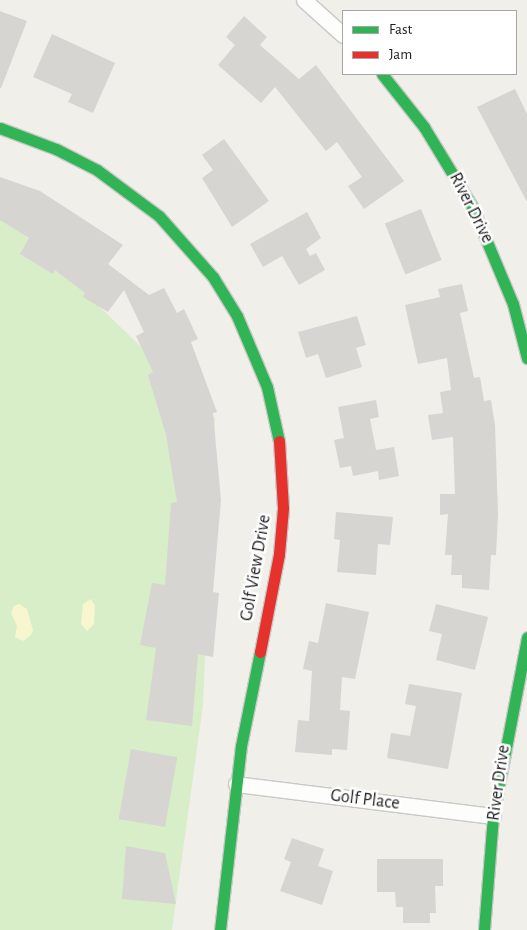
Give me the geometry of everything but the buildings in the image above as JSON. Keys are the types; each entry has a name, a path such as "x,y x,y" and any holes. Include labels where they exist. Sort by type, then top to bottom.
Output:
{"street":[{"path":"304,0 342,34"},
{"name":"River Drive","path":"383,75 424,127 472,206 513,304 527,358"},
{"name":"Golf View Drive","path":"0,128 56,149 97,170 158,216 213,277 237,316 257,358 278,432 284,508 279,554 256,662 236,784 220,930"},
{"name":"River Drive","path":"484,930 493,816 506,736 527,637"},
{"name":"Golf Place","path":"236,784 493,816"}],"green space":[{"path":"0,211 215,418 203,705 172,930 0,930"}],"sand":[{"path":"91,599 95,606 94,624 87,631 81,624 83,604"},
{"path":"19,604 27,609 33,630 31,635 23,641 15,637 17,626 11,613 14,606"}],"traffic: fast":[{"path":"383,75 424,127 472,206 513,304 527,358"},
{"path":"0,128 56,149 97,170 159,216 213,277 237,316 267,387 279,441"},
{"path":"484,930 493,816 527,637"},
{"path":"220,930 241,746 260,652"}],"traffic: jam":[{"path":"260,652 279,554 283,508 279,441"}]}
